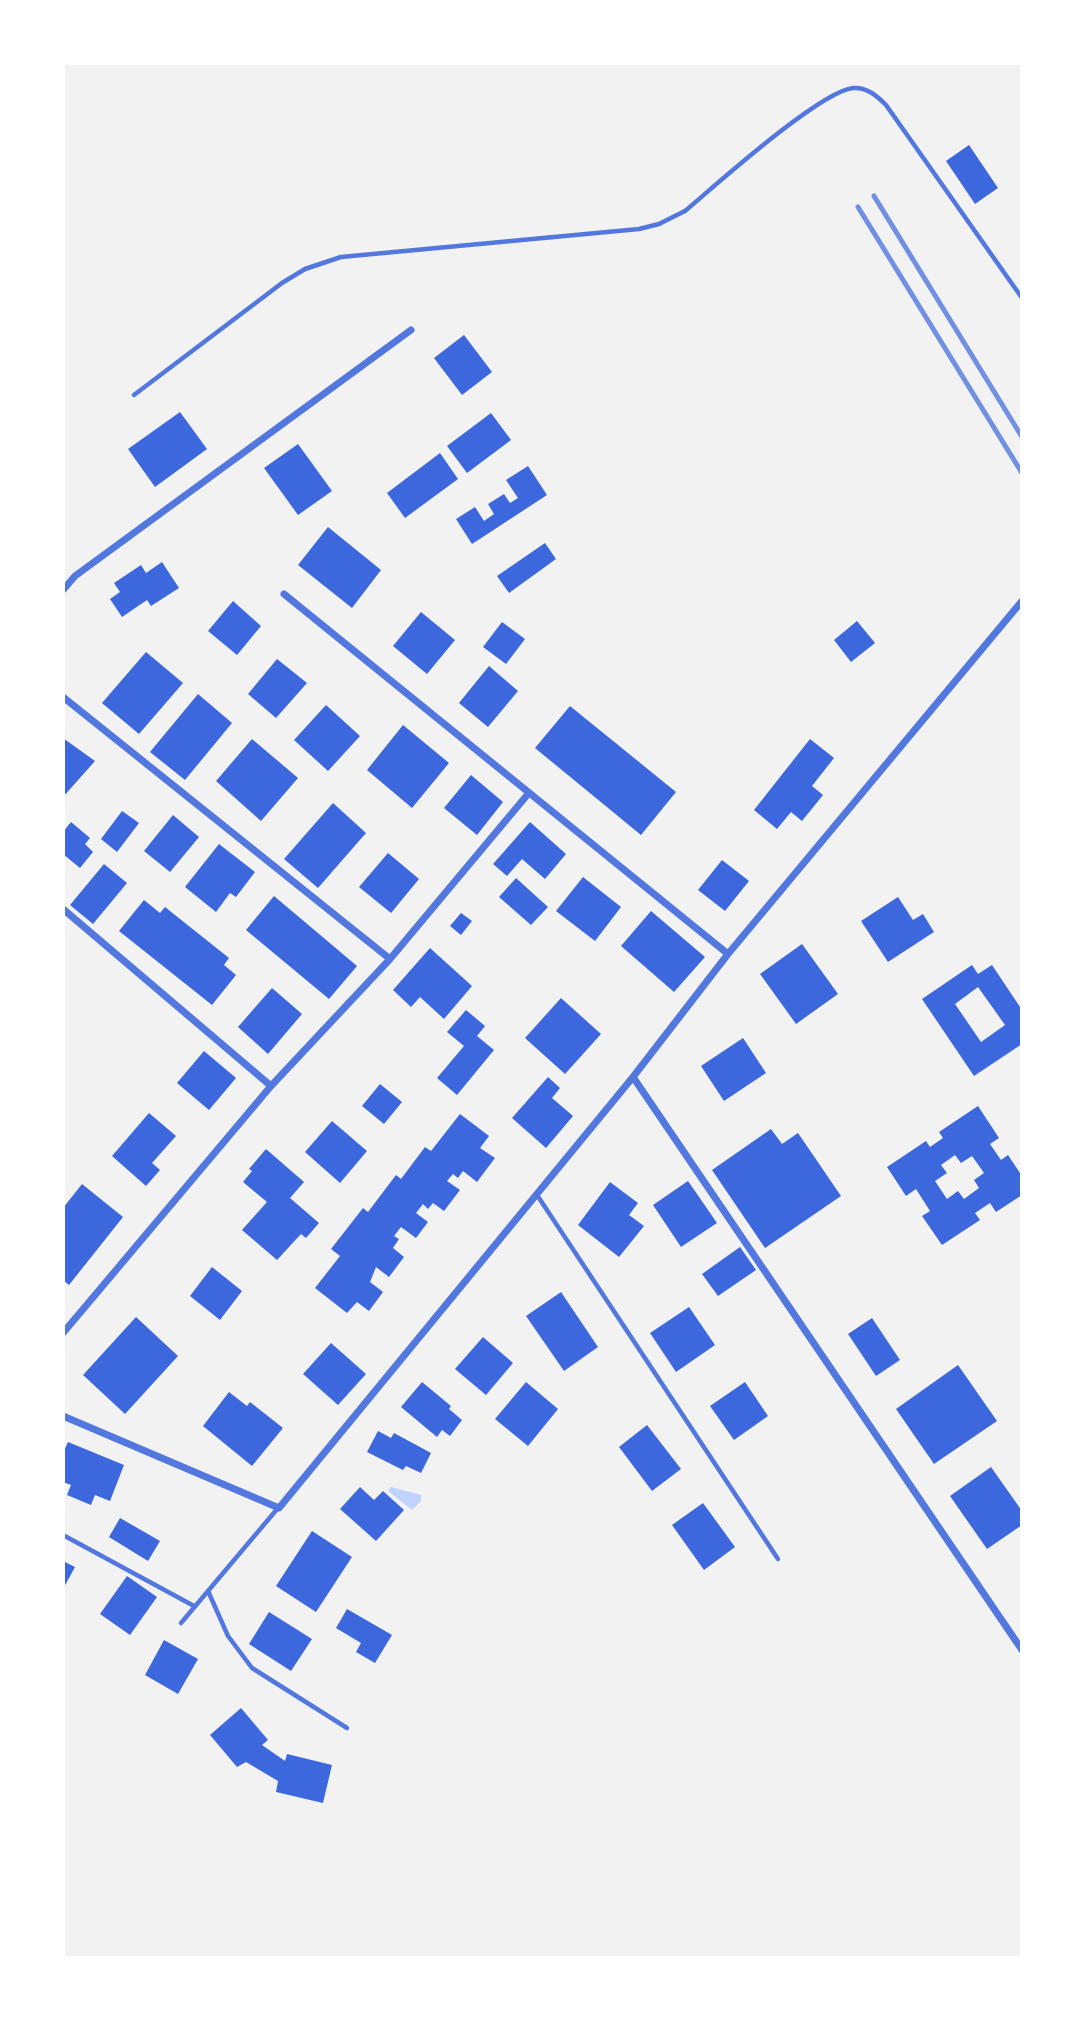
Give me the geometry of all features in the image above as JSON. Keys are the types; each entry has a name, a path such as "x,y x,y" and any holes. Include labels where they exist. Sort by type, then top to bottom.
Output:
{"street":[{"path":"63,590 75,576 411,330"},
{"path":"284,594 728,954"},
{"path":"63,1416 279,1508 633,1077 728,954 1022,601"},
{"path":"63,697 390,959"},
{"path":"63,1333 271,1086 390,959 528,794"},
{"path":"63,909 271,1086"},
{"path":"633,1077 1022,1650"}],"lane":[{"path":"134,395 282,283 305,269 341,257 639,229 659,224 685,211 823,100 853,88 865,89 886,105 1022,298"},
{"path":"537,1195 778,1559"},
{"path":"181,1623 279,1508"},
{"path":"63,1535 195,1606"},
{"path":"208,1591 228,1636 252,1668 347,1728"}],"water":[{"path":"391,1487 421,1495 421,1501 412,1510 388,1491"}],"building":[{"path":"969,145 998,188 975,204 946,161"},
{"path":"464,335 492,372 462,395 434,358"},
{"path":"180,412 207,449 155,487 128,449"},
{"path":"491,413 511,440 467,473 447,446"},
{"path":"298,444 332,491 298,515 264,468"},
{"path":"440,453 458,479 405,518 387,493"},
{"path":"528,466 547,495 472,544 456,519 475,507 484,521 494,514 488,504 504,494 510,503 518,498 506,480"},
{"path":"328,527 381,570 352,608 298,565"},
{"path":"545,543 556,559 509,593 497,576"},
{"path":"162,562 179,588 151,606 147,600 122,617 110,599 120,592 114,583 141,565 146,573"},
{"path":"233,601 261,626 237,655 208,631"},
{"path":"421,612 455,640 427,674 393,646"},
{"path":"857,621 875,643 851,662 834,640"},
{"path":"502,622 525,639 506,664 483,647"},
{"path":"146,652 183,683 139,734 102,703"},
{"path":"277,659 307,683 276,718 248,694"},
{"path":"489,666 518,691 488,727 459,703"},
{"path":"198,694 232,723 185,780 150,752"},
{"path":"326,705 360,736 328,771 294,740"},
{"path":"570,706 676,792 641,835 535,748"},
{"path":"403,725 449,763 412,808 367,770"},
{"path":"63,738 95,761 63,797"},
{"path":"252,739 298,778 261,821 216,781"},
{"path":"810,739 834,758 812,786 823,795 802,821 791,812 777,829 754,810"},
{"path":"471,775 503,802 477,835 444,808"},
{"path":"333,803 366,833 318,888 284,859"},
{"path":"122,811 139,823 117,852 101,839"},
{"path":"173,815 199,837 170,872 144,851"},
{"path":"71,822 90,838 85,844 93,852 80,868 63,854 63,832"},
{"path":"530,822 566,854 545,879 522,859 507,876 493,864"},
{"path":"219,844 255,872 236,897 230,893 216,912 185,887"},
{"path":"388,853 419,879 391,913 359,887"},
{"path":"722,860 749,881 725,911 698,890"},
{"path":"104,864 127,883 93,924 70,905"},
{"path":"583,877 621,907 595,941 556,911"},
{"path":"516,878 548,907 531,925 499,897"},
{"path":"274,896 357,966 329,999 246,930"},
{"path":"898,897 913,920 923,914 934,932 888,962 861,921"},
{"path":"144,900 160,913 165,907 229,958 224,965 236,975 212,1005 119,931"},
{"path":"651,911 705,957 674,992 621,946"},
{"path":"461,913 472,921 461,935 450,926"},
{"path":"802,944 838,994 796,1024 760,974"},
{"path":"430,948 472,986 444,1019 420,997 411,1007 393,990"},
{"path":"972,965 978,974 992,965 1022,1010 1022,1044 974,1076 922,999","holes":["978,987 1005,1025 981,1042 955,1004"]},
{"path":"272,988 302,1014 268,1054 238,1027"},
{"path":"561,998 601,1034 565,1074 525,1038"},
{"path":"466,1010 485,1026 477,1036 494,1050 457,1095 437,1078 464,1046 447,1032"},
{"path":"743,1038 766,1073 724,1101 701,1066"},
{"path":"204,1051 236,1078 209,1110 177,1083"},
{"path":"548,1077 560,1088 552,1098 573,1116 546,1148 512,1118"},
{"path":"380,1084 402,1102 384,1124 362,1106"},
{"path":"978,1106 999,1138 990,1144 1001,1160 1008,1155 1022,1176 1022,1195 996,1212 990,1203 975,1213 980,1220 942,1245 922,1216 930,1211 916,1189 906,1196 887,1167 926,1141 930,1147 943,1138 939,1132","holes":["955,1155 961,1163 972,1156 984,1173 974,1180 979,1188 964,1199 958,1191 947,1199 935,1181 947,1173 941,1165"]},
{"path":"149,1113 176,1136 152,1163 160,1170 146,1186 112,1156"},
{"path":"460,1114 489,1136 480,1148 495,1158 477,1182 463,1171 458,1178 453,1174 447,1181 460,1190 444,1211 433,1203 428,1209 423,1204 416,1213 428,1222 416,1238 401,1227 394,1236 399,1239 393,1248 404,1257 389,1277 376,1267 370,1282 383,1292 369,1311 357,1302 347,1313 315,1288 340,1256 331,1249 363,1208 368,1212 396,1175 401,1179 425,1147 431,1151"},
{"path":"332,1121 367,1151 340,1183 305,1152"},
{"path":"771,1129 782,1144 798,1133 841,1196 765,1248 712,1170"},
{"path":"266,1149 304,1182 290,1198 319,1223 306,1238 301,1234 277,1260 242,1230 267,1202 243,1182 252,1171 249,1169"},
{"path":"688,1181 717,1223 681,1247 653,1205"},
{"path":"610,1182 638,1203 629,1215 644,1226 619,1257 578,1225"},
{"path":"82,1184 123,1217 69,1285 63,1280 63,1208"},
{"path":"740,1247 756,1270 718,1296 702,1274"},
{"path":"212,1267 242,1291 220,1320 190,1296"},
{"path":"561,1292 598,1347 564,1371 526,1316"},
{"path":"689,1307 715,1345 676,1372 650,1333"},
{"path":"136,1317 178,1356 125,1414 83,1375"},
{"path":"872,1318 900,1360 876,1376 848,1334"},
{"path":"483,1337 513,1363 486,1395 455,1369"},
{"path":"331,1343 366,1374 338,1405 303,1374"},
{"path":"958,1365 997,1421 934,1464 896,1409"},
{"path":"422,1382 451,1406 449,1409 462,1420 450,1436 442,1430 437,1437 401,1407"},
{"path":"526,1382 558,1409 528,1446 495,1419"},
{"path":"745,1382 768,1416 734,1440 710,1406"},
{"path":"229,1392 247,1406 250,1402 283,1428 252,1466 203,1426"},
{"path":"647,1425 681,1469 652,1491 619,1447"},
{"path":"378,1431 391,1438 394,1433 431,1453 421,1473 406,1466 403,1470 367,1452"},
{"path":"68,1442 124,1465 110,1501 95,1495 91,1505 67,1495 71,1485 63,1482 63,1453"},
{"path":"991,1467 1022,1511 1022,1525 987,1549 950,1496"},
{"path":"360,1487 374,1500 383,1491 404,1510 376,1541 340,1509"},
{"path":"703,1503 735,1547 704,1570 672,1525"},
{"path":"120,1518 160,1541 148,1561 109,1537"},
{"path":"312,1531 352,1557 316,1612 276,1586"},
{"path":"63,1561 75,1567 63,1589"},
{"path":"127,1576 157,1597 130,1635 100,1614"},
{"path":"347,1609 392,1635 375,1663 356,1652 361,1643 336,1628"},
{"path":"269,1612 312,1639 291,1671 249,1644"},
{"path":"164,1640 198,1659 178,1694 145,1675"},
{"path":"241,1708 268,1740 262,1745 285,1761 287,1754 332,1765 323,1803 276,1792 278,1781 246,1762 237,1767 210,1735"}],"railway":[{"path":"874,196 1022,437"},
{"path":"858,207 1022,473"}]}
